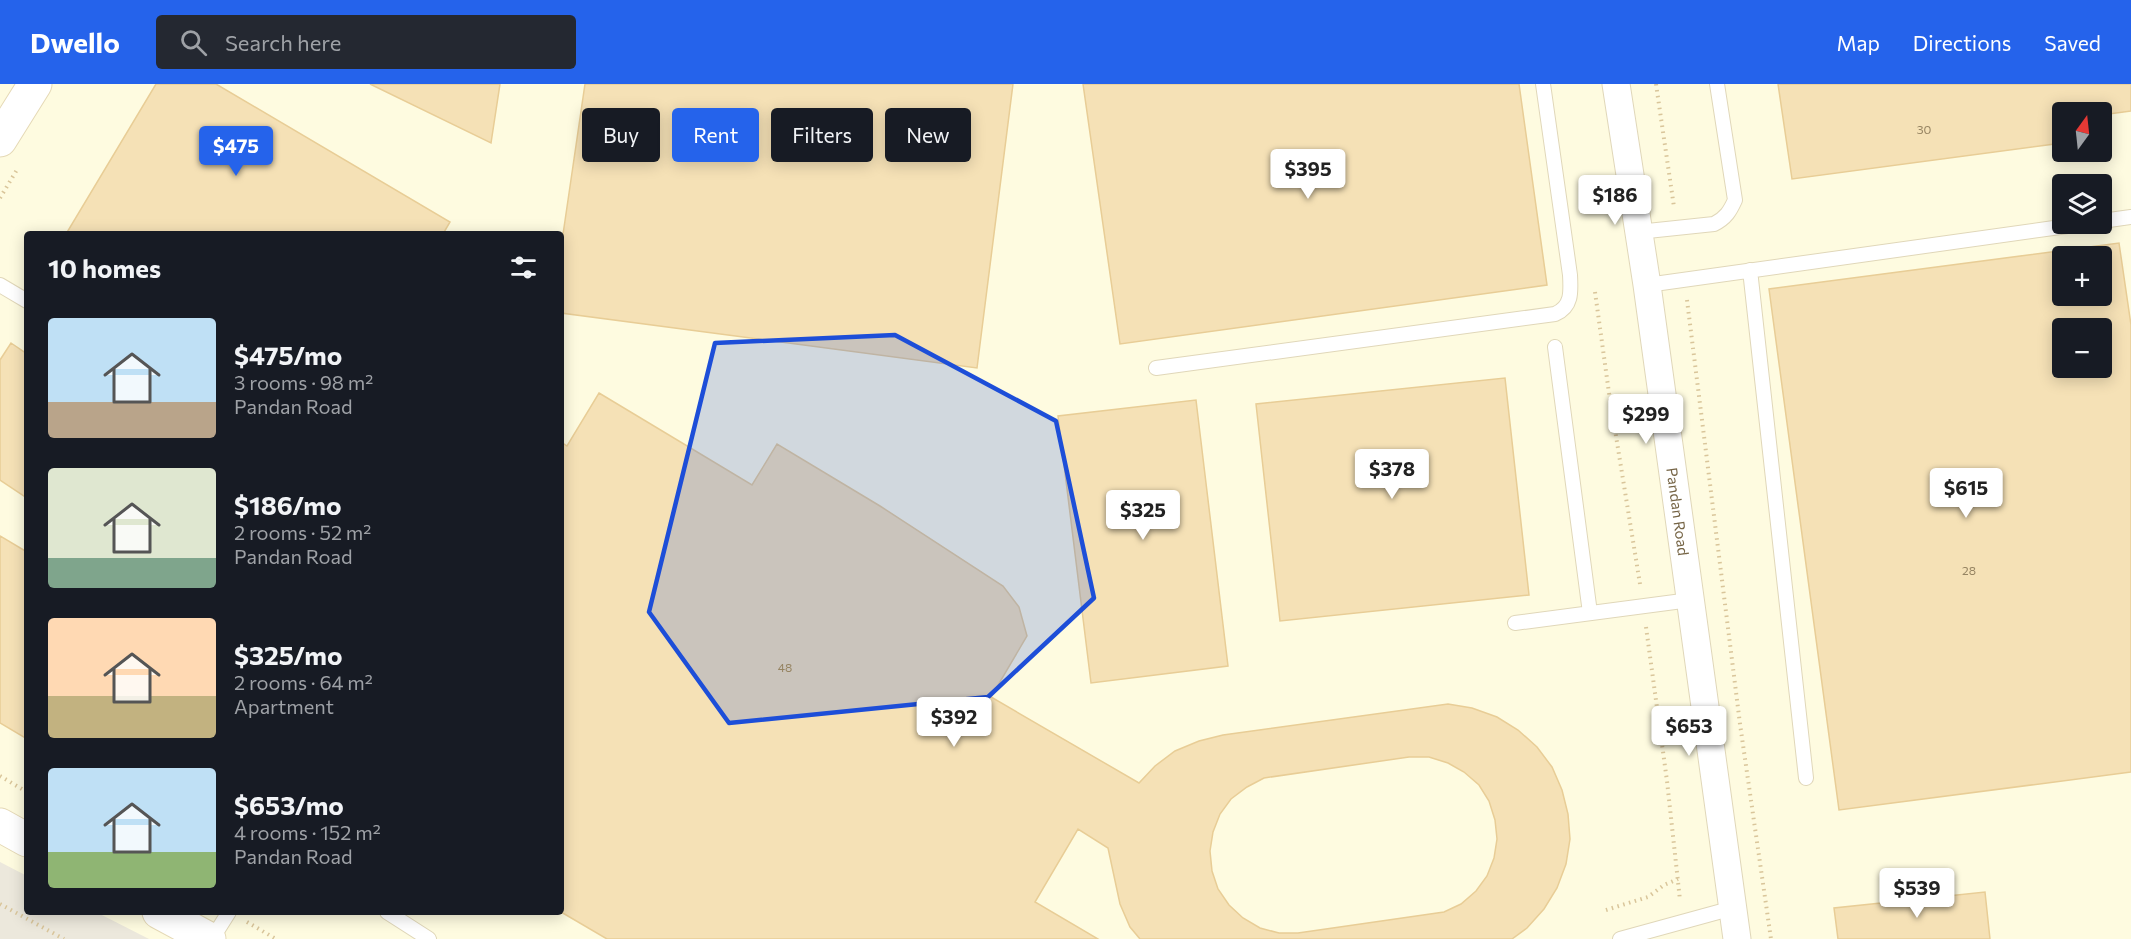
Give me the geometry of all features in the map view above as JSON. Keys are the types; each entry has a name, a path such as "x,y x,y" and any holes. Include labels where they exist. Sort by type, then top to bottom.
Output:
{"street":[{"path":"0,140 34,84"},
{"name":"Pandan Road","path":"1616,84 1647,285 1737,939"},
{"path":"0,825 24,838"},
{"path":"165,915 211,939"}],"lane":[{"path":"1156,368 1555,315 1562,311 1571,293 1570,275 1543,84"},
{"path":"1638,232 1714,224 1724,219 1735,200 1717,84"},
{"path":"2112,220 2131,217"},
{"path":"1647,285 2052,228"},
{"path":"1750,270 1806,778"},
{"path":"0,285 24,299"},
{"path":"1554,347 1590,612"},
{"path":"1515,623 1690,600"},
{"path":"1620,939 1733,908"},
{"path":"211,939 234,915"},
{"path":"392,915 429,939"}],"path":[{"path":"1656,84 1677,228"},
{"path":"1684,280 1740,724 1771,939"},
{"path":"1595,290 1643,605 1683,922"},
{"path":"0,776 24,790"},
{"path":"1606,910 1648,897 1664,885 1678,879"},
{"path":"0,904 64,939"},
{"path":"234,915 276,939"}],"highlighted area":[{"path":"895,335 1056,421 1094,598 988,697 729,723 649,612 715,343"}],"shaded area":[{"path":"0,862 24,874 24,915 102,915 149,939 0,939"}],"building":[{"path":"156,84 216,84 450,222 445,231 68,231"},
{"path":"370,84 500,84 491,143"},
{"path":"585,84 1013,84 977,368 564,313 564,231"},
{"path":"1083,84 1519,84 1547,285 1120,344"},
{"path":"1778,84 2131,84 2131,111 2112,114 2112,102 2052,102 2052,144 1792,179"},
{"path":"2119,243 2131,325 2131,772 1839,810 1769,289 2052,252 2052,306 2112,306 2112,246 2096,246"},
{"path":"11,343 24,352 24,496 0,480 0,360"},
{"path":"1505,378 1529,595 1280,621 1256,404"},
{"path":"599,393 752,485 777,444 880,506 1003,586 1019,607 1027,636 991,697 1139,783 1155,766 1175,751 1199,741 1223,735 1448,704 1472,708 1497,717 1518,730 1537,747 1552,767 1562,790 1568,814 1570,839 1566,864 1557,888 1544,909 1527,928 1512,939 1140,939 1130,927 1120,904 1108,848 1078,829 1035,902 1098,939 607,939 564,914 564,444 567,446","holes":["1409,757 1429,757 1448,763 1464,772 1479,785 1489,801 1495,820 1497,839 1494,858 1487,876 1476,891 1461,904 1444,912 1298,933 1279,933 1260,928 1243,918 1229,905 1218,889 1212,871 1210,851 1213,832 1220,814 1231,799 1247,787 1264,778"]},
{"path":"1196,400 1228,666 1091,683 1058,416"},
{"path":"0,536 24,550 24,737 0,723"},
{"path":"1985,892 1990,939 1838,939 1834,908"}]}
